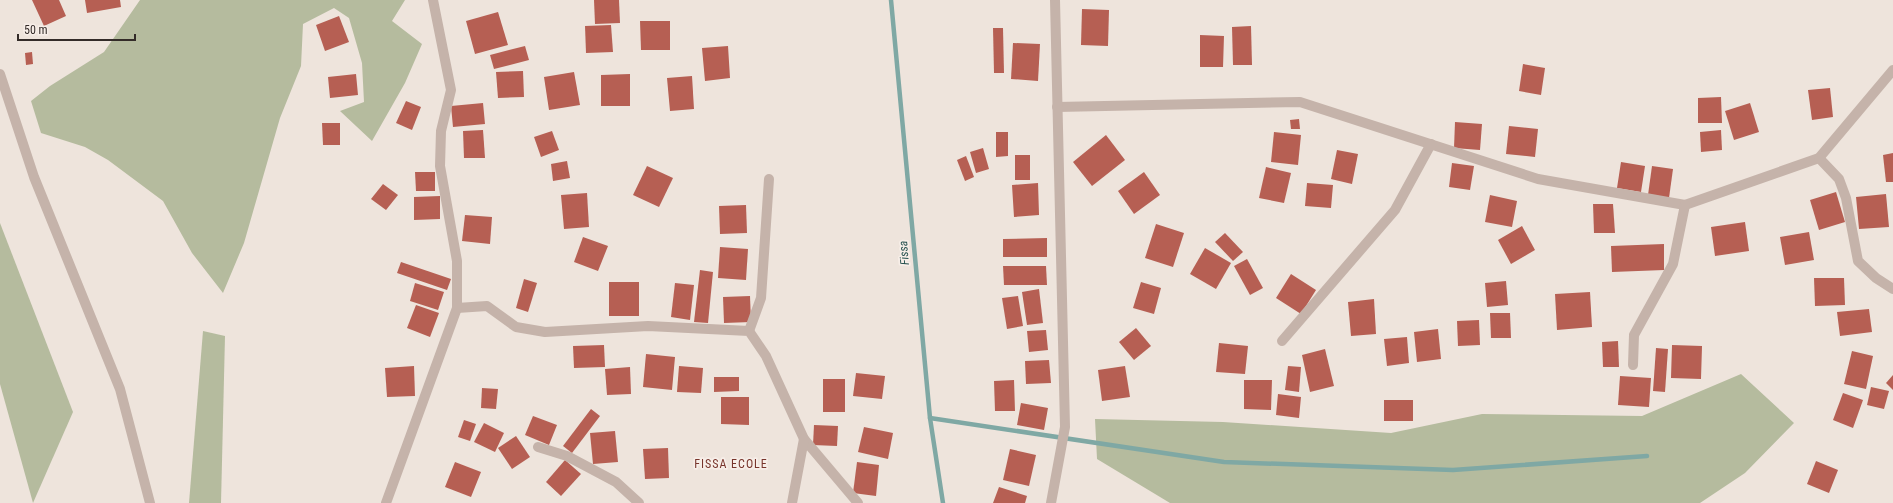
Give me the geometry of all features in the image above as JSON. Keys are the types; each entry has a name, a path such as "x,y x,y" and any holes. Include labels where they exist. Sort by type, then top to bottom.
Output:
{"street":[{"path":"386,503 457,308 457,261 440,166 441,131 451,90 433,0"},
{"path":"1051,503 1065,427 1060,160 1057,106 1055,0"},
{"path":"1057,106 1300,102 1538,179 1685,205 1819,158 1893,70"},
{"path":"0,74 34,177 120,389 150,503"},
{"path":"1282,340 1395,210 1431,144"},
{"path":"1819,158 1839,178 1846,198 1858,261 1876,278 1893,289"},
{"path":"749,331 762,298 769,179"},
{"path":"1633,365 1634,335 1673,264 1685,205"},
{"path":"457,308 488,306 516,327 545,332 648,326 749,331"},
{"path":"749,331 766,356 804,440 858,503"},
{"path":"792,503 804,440"},
{"path":"538,447 568,456 616,482 639,503"}],"green space":[{"path":"140,0 405,0 392,21 422,44 405,83 372,141 340,111 364,102 362,63 349,18 334,8 303,24 301,66 280,118 244,243 223,293 192,253 163,201 108,160 85,147 41,133 31,101 50,86 104,52"},
{"path":"0,223 73,412 33,503 0,384"},
{"path":"203,331 225,336 221,503 189,503"},
{"path":"1741,374 1794,423 1745,473 1700,503 1170,503 1097,459 1095,419 1223,422 1391,433 1482,414 1642,416"}],"building":[{"path":"32,0 59,0 66,16 44,26"},
{"path":"85,0 120,0 121,7 87,13"},
{"path":"594,0 619,0 620,23 595,24"},
{"path":"1082,9 1109,10 1108,46 1081,45"},
{"path":"498,12 508,45 475,54 466,21"},
{"path":"339,16 349,42 325,51 316,25"},
{"path":"640,21 670,21 670,50 641,50"},
{"path":"611,25 613,52 586,53 585,26"},
{"path":"1251,26 1252,65 1233,65 1232,27"},
{"path":"993,28 1003,28 1004,73 994,73"},
{"path":"1200,35 1224,36 1223,67 1200,67"},
{"path":"1013,43 1040,44 1038,81 1011,79"},
{"path":"525,46 529,60 494,69 490,55"},
{"path":"728,46 730,78 705,81 702,48"},
{"path":"32,52 33,64 26,65 25,53"},
{"path":"1523,64 1545,68 1541,95 1519,91"},
{"path":"523,71 524,97 498,98 496,72"},
{"path":"574,72 580,105 549,110 544,77"},
{"path":"356,74 358,95 330,98 328,77"},
{"path":"630,74 630,106 601,106 601,75"},
{"path":"692,76 694,109 670,111 667,78"},
{"path":"1830,88 1833,117 1812,120 1808,90"},
{"path":"1721,97 1722,123 1698,123 1698,98"},
{"path":"406,101 421,107 412,130 396,123"},
{"path":"483,103 485,124 453,127 451,106"},
{"path":"1750,103 1759,132 1734,140 1725,111"},
{"path":"1299,119 1300,129 1291,129 1290,120"},
{"path":"1455,122 1482,124 1480,150 1454,148"},
{"path":"322,123 340,123 340,145 323,145"},
{"path":"1509,126 1538,129 1535,157 1506,154"},
{"path":"483,130 485,158 464,158 463,131"},
{"path":"1721,130 1722,150 1701,152 1700,132"},
{"path":"552,131 559,150 541,157 534,137"},
{"path":"996,132 1008,132 1008,156 996,157"},
{"path":"1274,132 1301,135 1298,165 1271,162"},
{"path":"1106,135 1125,160 1092,186 1073,162"},
{"path":"983,148 989,169 976,173 970,152"},
{"path":"1337,150 1358,154 1352,184 1331,179"},
{"path":"1893,153 1893,182 1886,182 1883,155"},
{"path":"1015,155 1030,155 1030,180 1015,180"},
{"path":"966,156 974,177 965,181 957,160"},
{"path":"567,161 570,178 553,181 551,164"},
{"path":"1621,162 1645,166 1641,192 1617,188"},
{"path":"1452,163 1474,166 1470,190 1449,187"},
{"path":"647,166 673,178 659,207 633,195"},
{"path":"1652,166 1673,169 1669,198 1648,195"},
{"path":"1266,167 1291,173 1284,203 1259,198"},
{"path":"415,172 435,172 435,191 416,191"},
{"path":"1144,172 1160,195 1134,214 1118,191"},
{"path":"1038,183 1039,215 1014,217 1012,185"},
{"path":"1307,183 1333,185 1331,208 1305,206"},
{"path":"383,184 398,195 386,210 371,199"},
{"path":"1836,192 1845,222 1819,230 1810,200"},
{"path":"587,193 589,227 564,229 561,195"},
{"path":"1886,194 1889,227 1859,229 1856,197"},
{"path":"1490,195 1517,201 1512,227 1485,222"},
{"path":"440,196 440,219 414,220 414,197"},
{"path":"1593,204 1613,204 1615,233 1594,233"},
{"path":"746,205 747,233 720,234 719,206"},
{"path":"465,215 492,217 490,244 462,241"},
{"path":"1745,222 1749,251 1715,256 1711,227"},
{"path":"1156,224 1184,233 1173,267 1145,258"},
{"path":"1522,226 1535,250 1511,264 1498,240"},
{"path":"1809,232 1814,260 1785,265 1780,237"},
{"path":"1225,233 1243,252 1233,261 1215,242"},
{"path":"583,237 608,246 598,271 574,262"},
{"path":"1047,238 1047,257 1003,257 1003,239"},
{"path":"1664,244 1664,270 1612,272 1611,246"},
{"path":"720,247 748,249 746,280 718,278"},
{"path":"1205,248 1231,263 1216,289 1190,274"},
{"path":"1247,259 1263,288 1250,295 1234,266"},
{"path":"401,262 451,279 447,290 397,273"},
{"path":"1003,266 1046,266 1047,285 1004,285"},
{"path":"700,270 713,272 708,323 694,322"},
{"path":"1291,274 1316,290 1301,314 1276,298"},
{"path":"1814,278 1844,278 1845,305 1815,306"},
{"path":"524,279 537,283 528,312 516,308"},
{"path":"1506,281 1508,305 1487,307 1485,283"},
{"path":"609,282 639,282 639,316 609,316"},
{"path":"1141,282 1161,288 1154,314 1133,308"},
{"path":"415,283 444,292 438,310 410,301"},
{"path":"675,283 694,285 690,320 671,317"},
{"path":"1039,289 1043,323 1027,325 1022,292"},
{"path":"1590,292 1592,327 1557,330 1555,294"},
{"path":"750,296 751,322 724,323 723,297"},
{"path":"1018,296 1023,326 1007,329 1002,298"},
{"path":"1374,299 1376,334 1351,336 1348,302"},
{"path":"416,305 439,313 430,337 407,328"},
{"path":"1869,309 1872,332 1840,336 1837,312"},
{"path":"1490,313 1510,313 1511,338 1491,338"},
{"path":"1479,320 1480,345 1458,346 1457,321"},
{"path":"1136,328 1151,346 1134,360 1119,342"},
{"path":"1438,329 1441,359 1417,362 1414,332"},
{"path":"1046,330 1048,350 1029,352 1027,331"},
{"path":"1407,337 1409,363 1387,366 1384,339"},
{"path":"1618,341 1619,367 1603,367 1602,342"},
{"path":"1219,343 1248,346 1245,374 1216,372"},
{"path":"604,345 605,367 574,368 573,346"},
{"path":"1672,345 1702,346 1701,379 1671,378"},
{"path":"1656,348 1668,349 1665,392 1653,391"},
{"path":"1325,349 1334,386 1310,392 1302,355"},
{"path":"1852,351 1873,356 1866,389 1844,384"},
{"path":"646,354 675,357 672,390 643,387"},
{"path":"1049,360 1051,383 1026,384 1025,361"},
{"path":"414,366 415,396 387,397 385,368"},
{"path":"679,366 703,368 701,393 677,392"},
{"path":"1125,366 1130,397 1102,401 1098,370"},
{"path":"1288,366 1301,367 1299,392 1285,390"},
{"path":"630,367 631,394 607,395 605,369"},
{"path":"856,373 885,376 882,399 853,396"},
{"path":"1893,375 1893,390 1886,383"},
{"path":"1620,376 1651,378 1649,407 1618,405"},
{"path":"714,377 739,377 739,391 714,392"},
{"path":"823,379 845,379 845,412 823,412"},
{"path":"1014,380 1015,411 995,411 994,381"},
{"path":"1244,380 1272,380 1271,410 1244,409"},
{"path":"1871,387 1889,391 1884,409 1867,405"},
{"path":"482,388 498,389 496,409 481,408"},
{"path":"1843,393 1863,400 1853,428 1833,420"},
{"path":"1278,394 1301,397 1299,418 1276,415"},
{"path":"721,397 749,397 749,425 721,424"},
{"path":"1384,400 1413,400 1413,421 1384,421"},
{"path":"1021,403 1048,408 1044,430 1017,425"},
{"path":"591,409 600,416 572,453 563,446"},
{"path":"533,416 557,425 549,445 525,435"},
{"path":"464,420 476,424 470,441 458,437"},
{"path":"484,423 504,433 495,452 474,442"},
{"path":"814,425 838,426 837,446 813,445"},
{"path":"864,427 893,433 888,459 858,452"},
{"path":"615,431 618,462 593,464 590,433"},
{"path":"516,436 530,457 512,469 498,448"},
{"path":"668,448 669,478 645,479 643,449"},
{"path":"1010,449 1036,455 1029,486 1003,480"},
{"path":"565,460 581,474 561,496 546,482"},
{"path":"1816,461 1838,470 1829,493 1807,484"},
{"path":"455,462 481,472 471,497 445,487"},
{"path":"857,462 879,465 876,496 853,493"},
{"path":"999,487 1027,496 1025,503 993,503"}],"waterway":[{"name":"Fissa","path":"891,0 930,418 943,503"},
{"path":"930,418 1224,462 1453,470 1647,456"}],"district":[{"name":"FISSA ECOLE","path":"731,464"}]}
